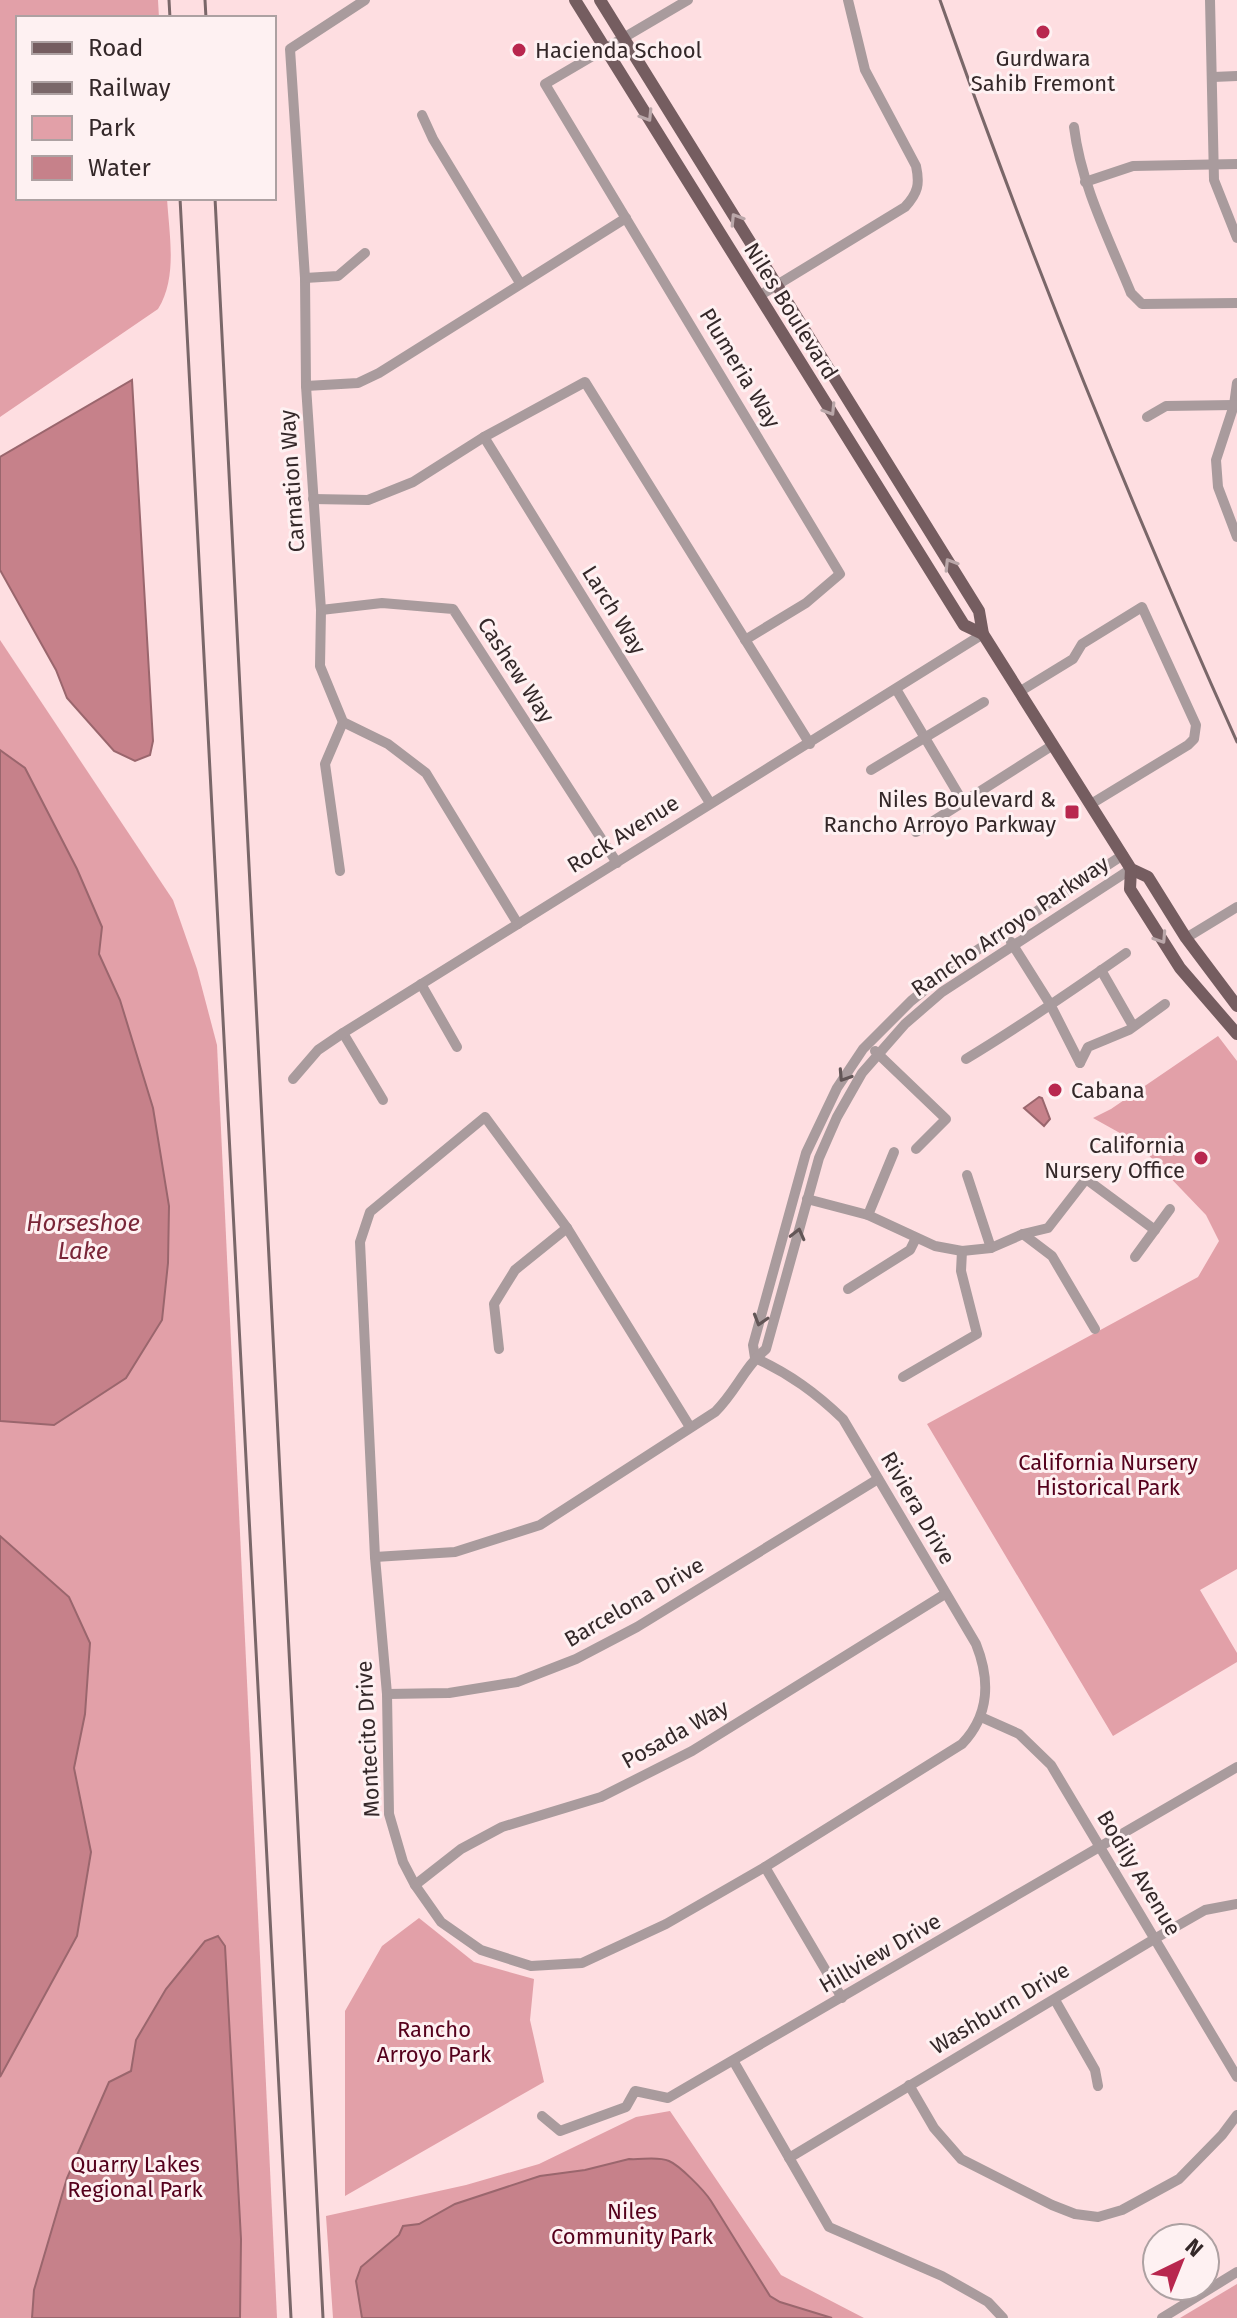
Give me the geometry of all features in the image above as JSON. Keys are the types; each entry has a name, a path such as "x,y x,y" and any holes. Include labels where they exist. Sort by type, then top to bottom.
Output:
{"main road":[{"name":"Niles Boulevard","path":"575,0 964,625 983,634"},
{"name":"Niles Boulevard","path":"600,0 979,611 983,634 1131,869 1130,889 1180,968 1237,1034"},
{"name":"Niles Boulevard","path":"1131,869 1148,877 1186,938 1237,1006"}],"street":[{"name":"Carnation Way","path":"343,722 320,666 321,610 306,386 305,278 290,49 365,0"},
{"path":"606,50 688,0"},
{"path":"759,296 905,207 919,187 916,166 865,70 848,0"},
{"path":"1210,0 1214,180 1237,238"},
{"name":"Plumeria Way","path":"606,50 545,84 840,574 806,603 745,640"},
{"path":"1213,77 1237,76"},
{"path":"422,115 433,139 520,283"},
{"path":"1074,127 1085,182 1131,293 1142,304 1237,303"},
{"path":"1085,182 1133,166 1237,164"},
{"path":"306,386 358,383 379,373 626,218"},
{"path":"305,278 338,276 365,253"},
{"path":"313,499 368,500 413,482 484,437 585,382 810,744"},
{"path":"1237,383 1234,405 1216,460 1218,487 1237,537"},
{"path":"1147,417 1166,406 1234,405"},
{"name":"Larch Way","path":"484,437 710,803"},
{"name":"Cashew Way","path":"321,610 382,603 453,609 617,863"},
{"path":"1019,692 1073,659 1082,644 1142,607 1196,725 1196,732 1188,745 1091,804"},
{"name":"Rock Avenue","path":"293,1079 318,1050 343,1033 983,634"},
{"path":"896,689 963,802"},
{"path":"871,770 984,702"},
{"path":"340,871 325,764 343,722 388,744 426,773 518,924"},
{"path":"916,832 1053,745"},
{"name":"Rancho Arroyo Parkway","path":"755,1358 753,1345 806,1153 837,1088 867,1045 935,981 1123,855"},
{"name":"Rancho Arroyo Parkway","path":"375,1557 455,1552 540,1525 715,1412 730,1398 755,1358 766,1349 819,1158 837,1117 862,1073 924,1006 1131,869"},
{"path":"1186,938 1237,907"},
{"path":"1006,933 1050,1004 1080,1063 1088,1047 1133,1026 1165,1004"},
{"path":"966,1059 1032,1020 1050,1004 1126,953"},
{"path":"1101,970 1133,1026"},
{"path":"421,984 457,1047"},
{"path":"343,1033 383,1100"},
{"path":"867,1045 946,1119 916,1149"},
{"name":"Montecito Drive","path":"567,1228 485,1117 370,1212 360,1242 375,1557 387,1694 389,1814 403,1862 441,1922 481,1950 531,1966 582,1963 666,1924 765,1867 962,1744 981,1717"},
{"path":"868,1215 894,1152"},
{"path":"967,1175 991,1248"},
{"path":"807,1199 868,1215 935,1246 962,1251 991,1248 1023,1234 1048,1228 1086,1179 1155,1230"},
{"path":"1135,1257 1170,1209"},
{"path":"499,1349 494,1304 515,1270 567,1228 690,1427"},
{"path":"1023,1234 1052,1256 1095,1329"},
{"path":"848,1289 910,1250 916,1238"},
{"path":"903,1377 977,1334 961,1271 962,1251"},
{"name":"Riviera Drive","path":"755,1358 816,1392 843,1419 976,1644 987,1683 981,1717"},
{"name":"Barcelona Drive","path":"387,1694 449,1693 517,1682 576,1659 637,1627 878,1479"},
{"name":"Posada Way","path":"415,1885 461,1849 502,1827 601,1797 692,1751 945,1594"},
{"name":"Bodily Avenue","path":"981,1717 1019,1734 1051,1765 1237,2077"},
{"name":"Hillview Drive","path":"542,2116 560,2131 626,2107 635,2091 668,2098 1237,1767"},
{"path":"765,1867 842,1998"},
{"name":"Washburn Drive","path":"789,2158 1205,1910 1237,1904"},
{"path":"1055,2000 1095,2070 1098,2086"},
{"path":"734,2062 829,2227 942,2276 988,2302 1003,2318"},
{"path":"909,2085 934,2128 961,2159 1052,2205 1075,2214 1098,2217 1122,2210 1179,2179 1237,2115"},
{"path":"1162,2318 1237,2272"}],"green space":[{"path":"0,0 158,0 159,16 16,16 16,200 167,200 171,255 168,283 158,309 0,417"},
{"name":"Quarry Lakes Regional Park","path":"0,640 173,900 197,969 217,1045 277,2318 0,2318"},
{"name":"California Nursery Historical Park","path":"1218,1036 1237,1061 1237,1569 1200,1590 1237,1653 1237,1662 1113,1736 927,1424 1198,1277 1219,1241 1206,1215 1136,1142 1093,1118"},
{"name":"Rancho Arroyo Park","path":"419,1918 474,1962 534,1979 530,2020 544,2082 345,2196 345,2011 382,1946"},
{"name":"Niles Community Park","path":"670,2111 781,2275 864,2318 333,2318 326,2216 466,2185 539,2164 636,2117"},
{"path":"1237,2284 1237,2318 1180,2318 1207,2302 1221,2302 1221,2294"}],"water":[{"path":"132,380 153,741 150,755 135,761 114,751 67,698 56,670 0,570 0,457"},
{"name":"Horseshoe Lake","path":"0,750 25,768 77,869 102,927 99,954 120,1000 153,1108 169,1206 168,1263 162,1320 126,1378 54,1425 0,1421"},
{"path":"1039,1097 1050,1119 1044,1126 1024,1108"},
{"path":"0,1536 69,1597 90,1643 85,1714 74,1768 91,1852 77,1936 0,2077"},
{"path":"218,1936 225,1946 241,2239 240,2318 32,2318 34,2290 67,2178 109,2082 131,2071 136,2040 166,1989 205,1941"},
{"name":"Niles Community Park","path":"654,2158 679,2167 711,2201 770,2296 832,2318 362,2318 356,2281 361,2267 399,2235 403,2226 419,2224 455,2204 540,2176 585,2170 629,2159"}],"railway":[{"path":"169,0 170,16"},
{"path":"205,0 206,16"},
{"path":"940,0 1008,188 1081,374 1237,742"},
{"path":"180,200 291,2318"},
{"path":"215,200 323,2318"}],"place":[{"name":"Gurdwara Sahib Fremont","path":"1043,32"},
{"name":"Hacienda School","path":"519,50"},
{"name":"Niles Boulevard & Rancho Arroyo Parkway","path":"1072,812"},
{"name":"Cabana","path":"1055,1090"},
{"name":"California Nursery Office","path":"1201,1158"}]}
